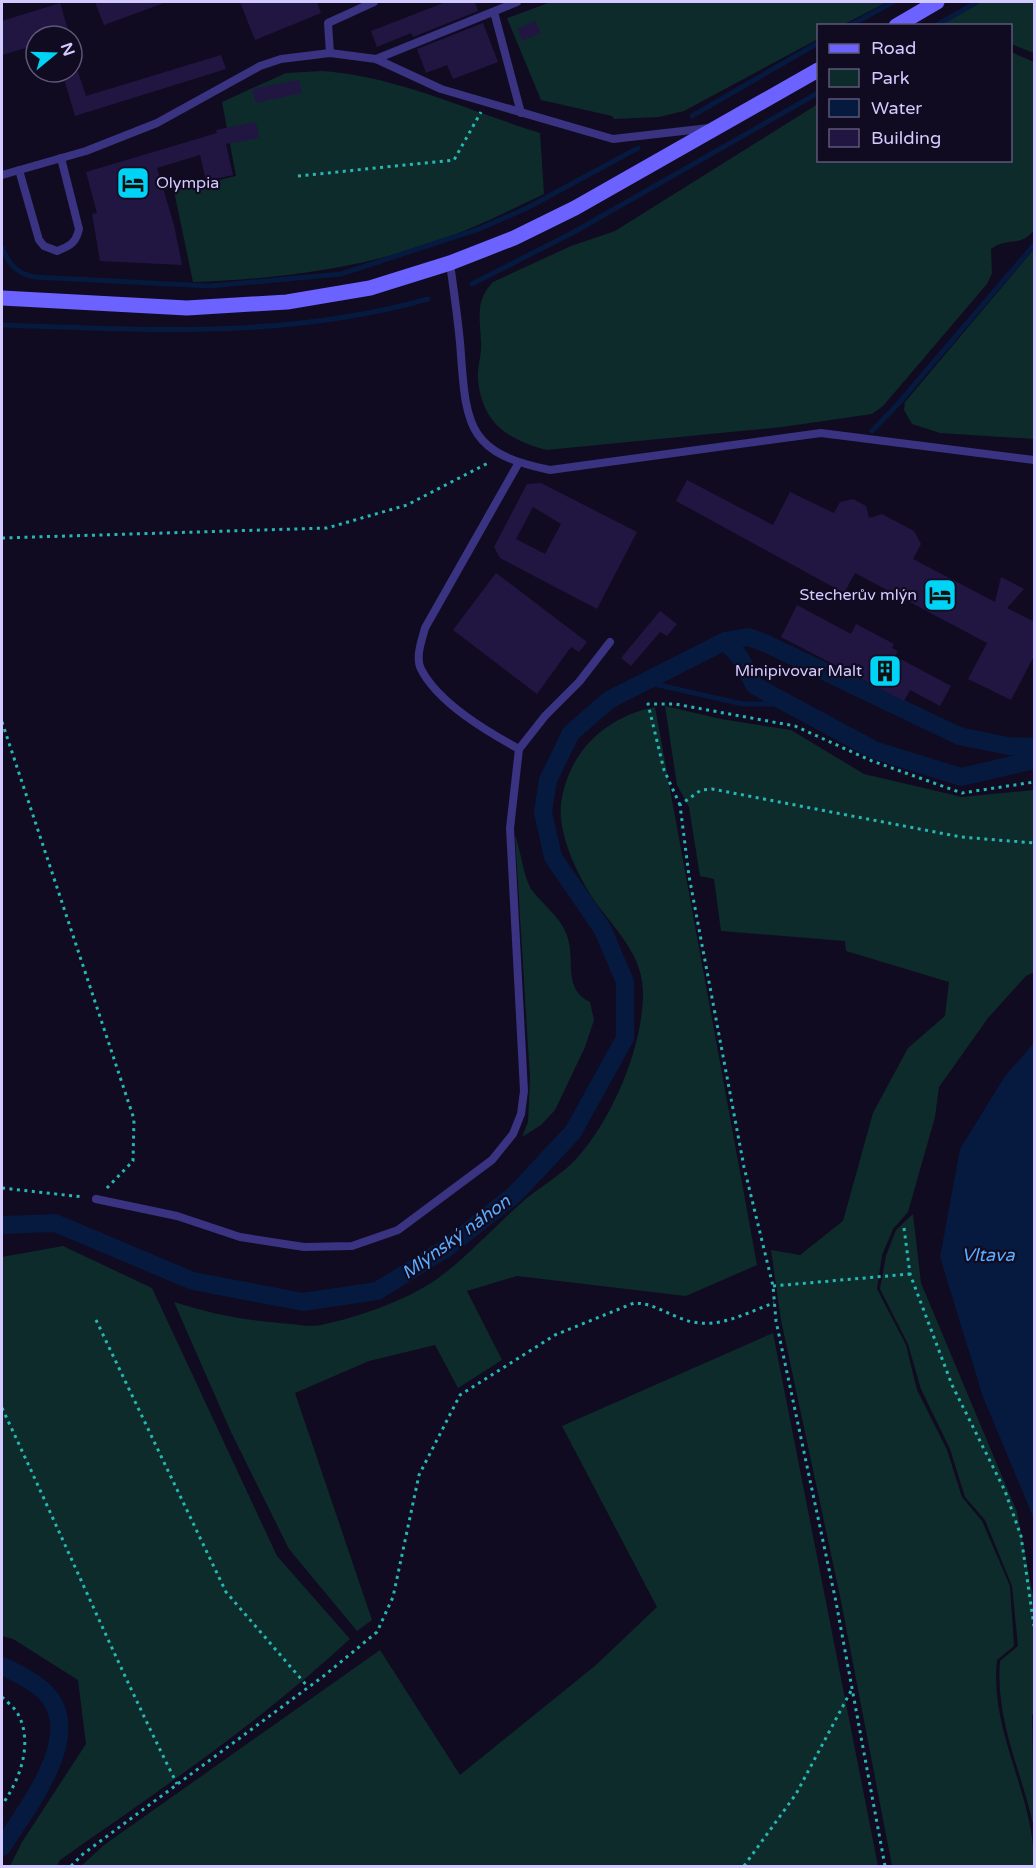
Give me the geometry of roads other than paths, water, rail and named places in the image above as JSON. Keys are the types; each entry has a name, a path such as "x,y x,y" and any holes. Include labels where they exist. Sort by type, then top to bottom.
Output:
{"main road":[{"path":"899,24 937,2"},
{"path":"2,298 187,308 287,302 370,288 450,263 514,238 575,208 817,71"}],"lane":[{"path":"330,53 328,22 374,2"},
{"path":"376,59 517,2"},
{"path":"494,12 521,113"},
{"path":"2,176 61,158 157,123 260,66 281,59 330,53 376,59 441,89 613,139 721,127"},
{"path":"19,170 39,240 44,246 57,251 70,246 77,240 79,229 61,158"},
{"path":"450,263 458,321 466,413 476,432 490,447 518,464 550,470 821,433 1035,460"},
{"path":"518,464 425,628 419,650 420,668 438,692 486,731 519,750"},
{"path":"96,1199 177,1216 240,1237 304,1247 352,1246 399,1230 492,1160 513,1134 521,1114 524,1091 510,828 519,750 545,716 579,682 610,642"}],"water":[{"name":"Vltava","path":"1034,1043 1034,1519 983,1397 940,1257 960,1149 1005,1076"}],"waterway":[{"path":"853,24 893,2"},
{"path":"938,24 977,2"},
{"path":"692,116 817,44"},
{"path":"472,284 574,232 817,94"},
{"path":"2,248 14,267 35,277 210,286 341,274 479,229 525,209 638,148"},
{"path":"872,431 1034,245"},
{"path":"2,325 163,330 269,326 321,321 374,312 428,299"},
{"path":"725,641 748,637 765,643 959,736 1008,746 1034,747"},
{"name":"Mlýnský náhon","path":"2,1225 55,1223 193,1281 303,1302 377,1291 448,1247 515,1194 573,1132 625,1038 625,982 603,930 553,857 543,812 548,780 571,733 609,700 725,641 739,656 755,686 874,750 961,777 1034,760"},
{"path":"645,682 743,704 788,704"},
{"name":"Mlýnský náhon","path":"2,1666 45,1692 56,1709 59,1729 56,1749 48,1771 25,1813 2,1847"}],"place":[{"name":"Olympia","path":"133,183"},
{"name":"Stecherův mlýn","path":"940,595"},
{"name":"Minipivovar Malt","path":"885,671"}]}
